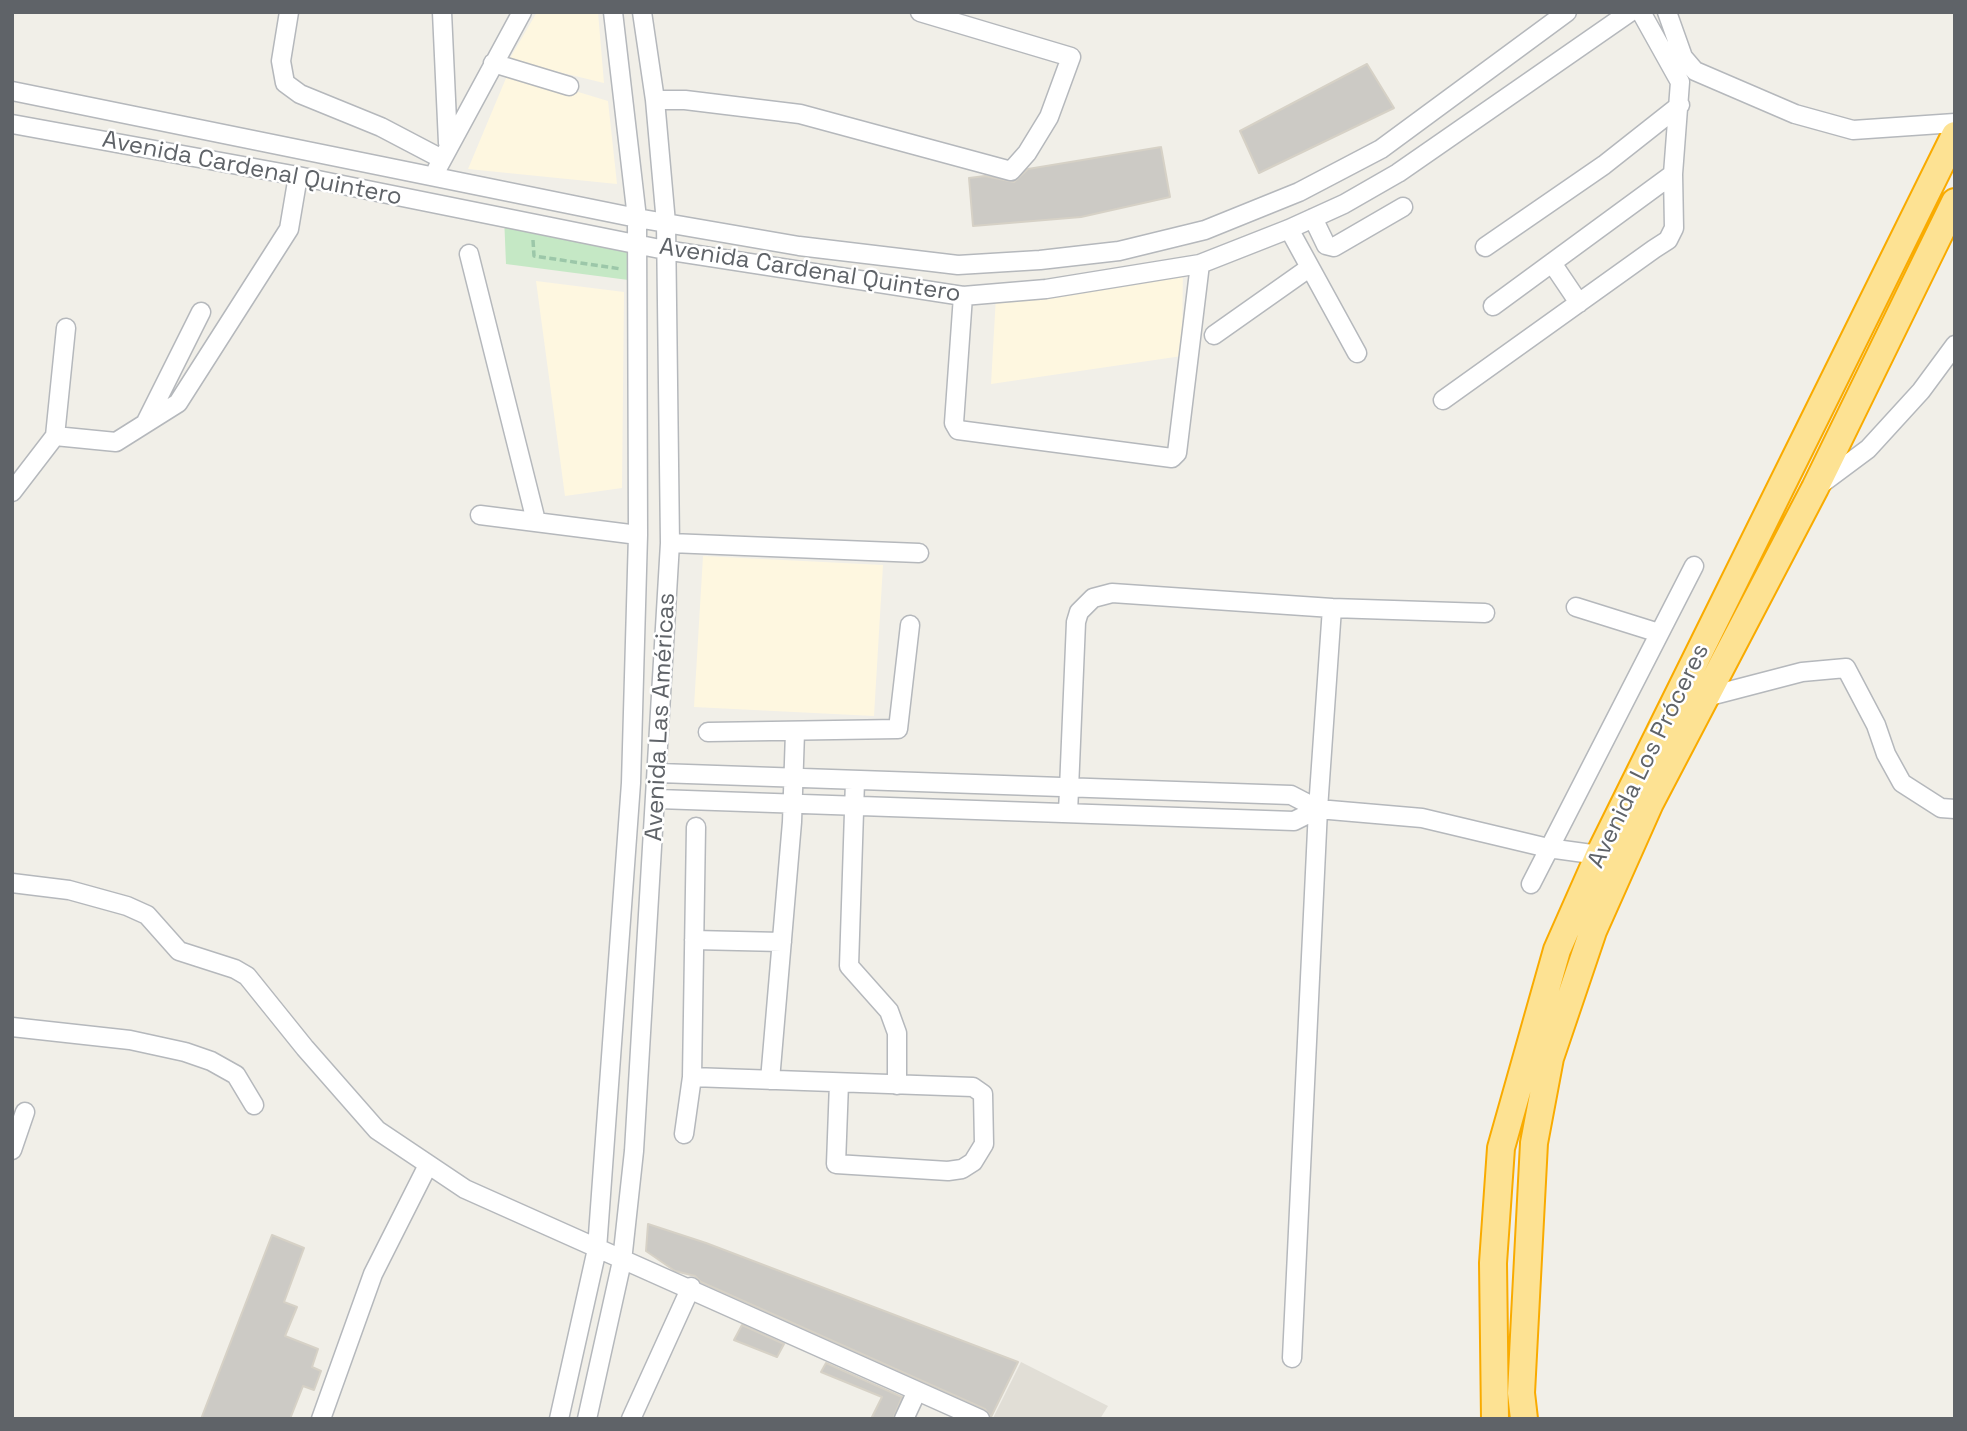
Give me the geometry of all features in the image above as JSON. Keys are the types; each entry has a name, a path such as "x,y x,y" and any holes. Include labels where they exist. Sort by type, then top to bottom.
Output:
{"highway":[{"name":"Avenida Los Próceres","path":"1494,1419 1493,1263 1501,1148 1557,950 1599,855 1955,135"},
{"name":"Avenida Los Próceres","path":"1524,1419 1521,1393 1533,1156 1550,1058 1592,930 1650,803 1815,488 1955,202"}],"street":[{"path":"289,12 281,61 285,83 300,93 445,152"},
{"path":"442,12 445,152"},
{"path":"434,177 522,12"},
{"name":"Avenida Las Américas","path":"559,1419 597,1249 631,783 638,535 637,218 613,12"},
{"name":"Avenida Las Américas","path":"587,1419 622,1261 635,1151 658,799 670,543 666,223 655,100 642,12"},
{"path":"655,100 685,100 800,114 1011,171 1027,153 1049,117 1071,57 920,12"},
{"name":"Avenida Cardenal Quintero","path":"12,91 637,218 799,246 958,265 1040,260 1119,251 1205,230 1299,192 1381,149 1567,12"},
{"name":"Avenida Cardenal Quintero","path":"12,124 298,176 637,245 963,296 1097,282 1200,264 1289,229 1398,173 1630,12"},
{"path":"1443,400 1668,240 1674,228 1673,174 1680,82 1641,12"},
{"path":"1667,12 1683,57 1695,71 1795,114 1853,130 1955,123"},
{"path":"493,63 569,86"},
{"path":"1485,247 1604,165 1679,105"},
{"path":"1493,306 1673,174"},
{"path":"55,436 116,442 178,403 289,229 298,176"},
{"path":"1313,218 1325,245 1334,247 1403,207"},
{"path":"1289,229 1357,353"},
{"path":"468,254 536,521"},
{"path":"1552,263 1578,303"},
{"path":"963,296 954,423 958,430 1172,458 1177,453 1200,264"},
{"path":"1214,335 1309,268"},
{"path":"145,424 201,312"},
{"path":"12,492 55,436 66,328"},
{"path":"1815,488 1868,449 1921,391 1955,345"},
{"path":"480,515 638,535"},
{"path":"670,543 919,553"},
{"path":"1531,884 1694,566"},
{"path":"1068,813 1076,622 1079,612 1093,598 1112,593 1332,608 1485,613"},
{"path":"1576,607 1659,633"},
{"path":"1292,1358 1318,809 1332,608"},
{"path":"708,732 898,729 910,625"},
{"path":"1706,697 1802,672 1846,668 1902,783 1941,808 1955,809"},
{"path":"770,1080 795,732"},
{"path":"659,773 792,780 1069,785 1291,795 1318,809 1422,818 1548,848 1599,855"},
{"path":"855,781 849,966 889,1011 897,1033 897,1085"},
{"path":"658,799 854,808 1294,821 1318,809"},
{"path":"684,1135 692,1077 696,827"},
{"path":"12,883 69,890 127,906 147,915 179,951 235,969 247,976 305,1048 377,1130 465,1189 622,1261 691,1287 916,1393 980,1419"},
{"path":"694,940 782,942"},
{"path":"12,1027 130,1040 198,1056 236,1075 254,1105"},
{"path":"692,1077 973,1087 983,1094 984,1144 973,1162 962,1169 948,1171 836,1164 839,1083"},
{"path":"12,1150 25,1112"},
{"path":"321,1419 373,1274 428,1165"},
{"path":"631,1419 691,1287"},
{"path":"904,1419 916,1393"}],"path":[{"path":"532,224 534,256 637,271"}],"shaded area":[{"path":"537,12 598,12 604,83 509,60"},
{"path":"509,71 608,101 617,184 468,169"},
{"path":"1183,265 1182,356 991,384 996,296"},
{"path":"536,281 624,292 622,488 565,496"},
{"path":"703,556 883,565 874,716 694,707"},
{"path":"1021,1362 1108,1406 1100,1419 993,1418"}],"green space":[{"path":"504,216 634,245 636,281 506,264"}],"building":[{"path":"1367,64 1394,108 1259,173 1240,131"},
{"path":"1161,147 1170,197 1081,217 973,226 969,178 985,176 1014,182 1028,169"},
{"path":"648,1224 706,1243 1018,1362 991,1417 985,1409 701,1282 695,1276 675,1271 646,1251"},
{"path":"272,1235 304,1248 284,1302 297,1307 285,1336 318,1349 312,1367 321,1371 314,1390 303,1386 290,1419 201,1419"},
{"path":"742,1325 784,1344 777,1357 734,1340"},
{"path":"826,1363 902,1397 893,1419 871,1419 882,1397 821,1372"}]}
